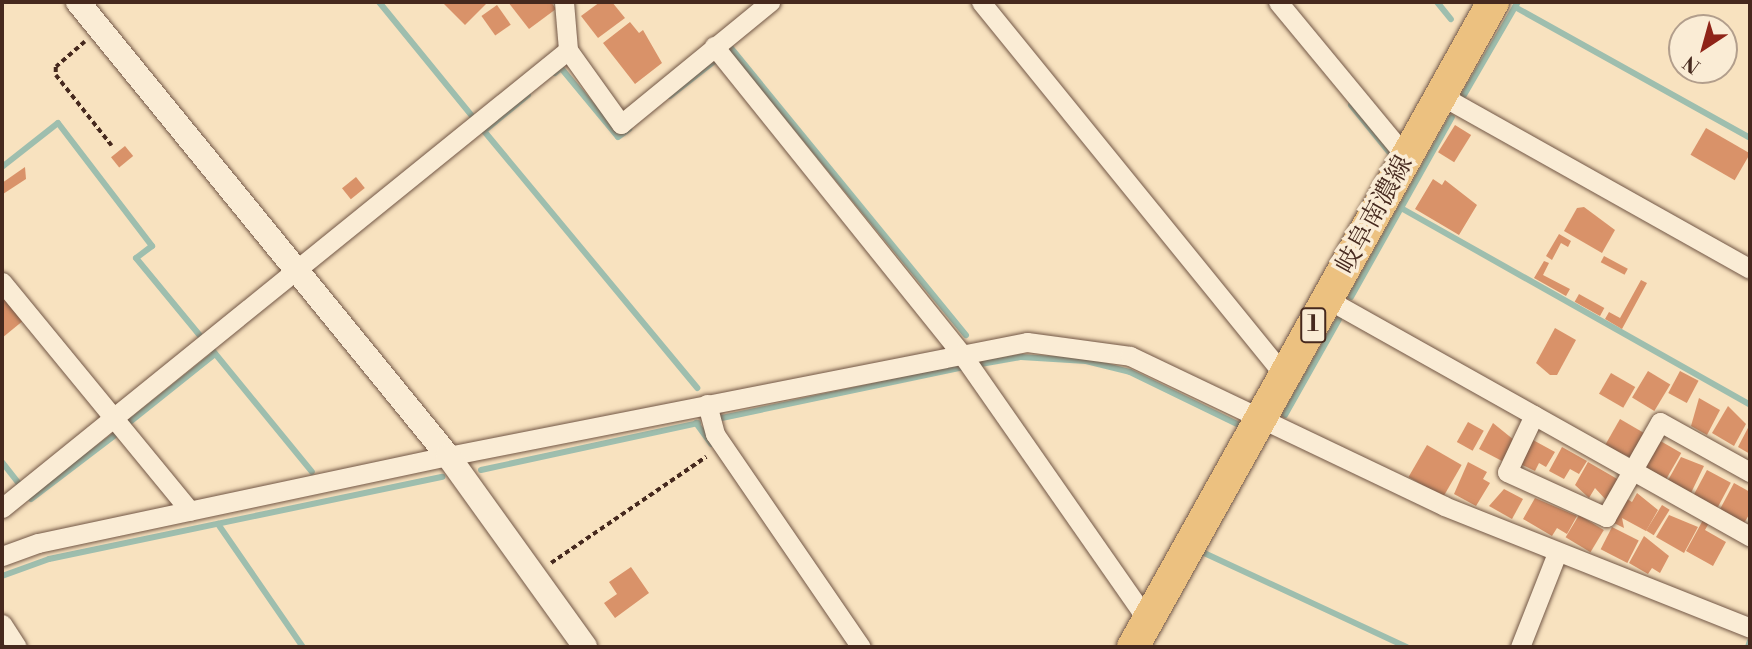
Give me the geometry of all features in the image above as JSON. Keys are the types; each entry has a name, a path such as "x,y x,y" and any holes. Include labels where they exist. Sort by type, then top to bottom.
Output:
{"main road":[{"name":"岐阜南濃線","path":"1140,634 1493,2"}],"street":[{"path":"78,2 448,456 584,647"},
{"path":"564,2 568,50 621,124 770,2"},
{"path":"981,2 1284,375"},
{"path":"1278,2 1407,158"},
{"path":"714,46 961,353 1140,634"},
{"path":"2,508 568,50"},
{"path":"1442,96 1750,269"},
{"path":"2,282 190,511"},
{"path":"1328,299 1750,536"},
{"path":"2,556 38,543 448,456 1027,342 1118,353 1261,417 1444,506 1557,552 1748,621"},
{"path":"707,404 715,434 861,647"},
{"path":"1534,415 1507,472 1606,517 1660,422 1750,472"},
{"path":"1520,647 1557,552"},
{"path":"2,624 17,647"}],"path":[{"path":"100,29 60,62 56,75 112,146"},
{"path":"533,576 709,455"}],"building":[{"path":"442,2 488,2 465,25"},
{"path":"508,2 551,2 556,9 529,29"},
{"path":"600,2 612,2 625,18 598,38 581,16"},
{"path":"497,5 511,25 495,36 481,16"},
{"path":"630,22 639,33 643,30 662,63 635,84 603,43"},
{"path":"1455,125 1471,135 1454,162 1438,152"},
{"path":"1706,128 1750,153 1735,180 1690,155"},
{"path":"125,146 133,156 119,167 111,157"},
{"path":"25,167 26,179 3,194 2,183"},
{"path":"356,177 365,188 351,199 342,188"},
{"path":"1433,179 1442,185 1445,180 1477,205 1459,235 1415,209"},
{"path":"1584,207 1615,230 1602,253 1564,231 1577,208"},
{"path":"1559,234 1571,241 1568,247 1561,243 1552,260 1546,256"},
{"path":"1604,256 1628,269 1625,275 1601,262"},
{"path":"1544,261 1549,263 1543,275 1570,289 1566,296 1534,278"},
{"path":"1641,280 1647,283 1622,329 1605,319 1609,312 1620,318"},
{"path":"2,292 24,320 2,338"},
{"path":"1579,294 1604,308 1600,316 1575,302"},
{"path":"1555,328 1576,340 1557,375 1550,375 1536,363"},
{"path":"1648,371 1670,384 1654,411 1632,398"},
{"path":"1680,371 1699,381 1687,403 1668,393"},
{"path":"1611,373 1635,387 1623,408 1599,394"},
{"path":"1699,398 1720,410 1707,435 1691,426"},
{"path":"1728,406 1746,424 1734,446 1712,433"},
{"path":"1620,419 1644,433 1630,457 1604,447"},
{"path":"1468,422 1484,431 1473,451 1457,442"},
{"path":"1493,423 1514,440 1502,461 1479,449"},
{"path":"1750,424 1750,454 1738,447"},
{"path":"1657,439 1681,453 1666,479 1642,465"},
{"path":"1533,440 1555,452 1546,467 1539,463 1535,471 1520,464"},
{"path":"1427,445 1462,465 1443,497 1408,477"},
{"path":"1562,447 1587,461 1579,474 1570,469 1564,479 1549,471"},
{"path":"1681,457 1704,466 1690,495 1667,482"},
{"path":"1468,462 1487,472 1483,479 1490,483 1476,506 1454,494"},
{"path":"1588,462 1619,480 1607,501 1595,488 1589,498 1575,485"},
{"path":"1707,470 1731,483 1716,510 1692,497"},
{"path":"1734,483 1750,492 1750,513 1743,525 1719,511"},
{"path":"1504,489 1523,499 1512,519 1489,506"},
{"path":"1637,493 1658,510 1646,531 1622,518 1624,528 1610,521 1624,497 1632,502"},
{"path":"1535,498 1577,516 1567,534 1557,528 1552,536 1523,519"},
{"path":"1662,505 1670,510 1654,535 1646,530"},
{"path":"1579,515 1604,530 1590,552 1566,537"},
{"path":"1669,515 1698,527 1684,553 1656,537"},
{"path":"1703,520 1709,523 1705,530 1726,542 1713,566 1686,551"},
{"path":"1612,527 1639,541 1627,563 1601,549"},
{"path":"1644,536 1669,556 1660,573 1652,568 1648,574 1629,563"},
{"path":"631,567 649,593 615,618 604,603 617,594 609,582"}],"waterway":[{"path":"379,2 472,116"},
{"path":"1437,2 1451,19"},
{"path":"1464,95 1518,2"},
{"path":"1515,7 1750,138"},
{"path":"731,48 966,335"},
{"path":"670,96 717,59"},
{"path":"555,73 561,68 618,137 629,129"},
{"path":"528,95 484,131 697,388"},
{"path":"1351,105 1389,152"},
{"path":"1351,297 1452,117"},
{"path":"2,167 58,123 152,246 136,258 202,338"},
{"path":"1401,208 1750,405"},
{"path":"1285,415 1339,319"},
{"path":"213,351 312,472"},
{"path":"130,422 215,354"},
{"path":"975,365 1021,357 1086,361 1130,372 1237,424"},
{"path":"717,419 963,367"},
{"path":"696,423 711,444"},
{"path":"481,470 698,423"},
{"path":"31,499 115,435"},
{"path":"2,462 21,486"},
{"path":"2,576 49,559 443,477"},
{"path":"218,524 303,647"},
{"path":"1202,552 1407,647"},
{"path":"1748,647 1750,641"}]}
